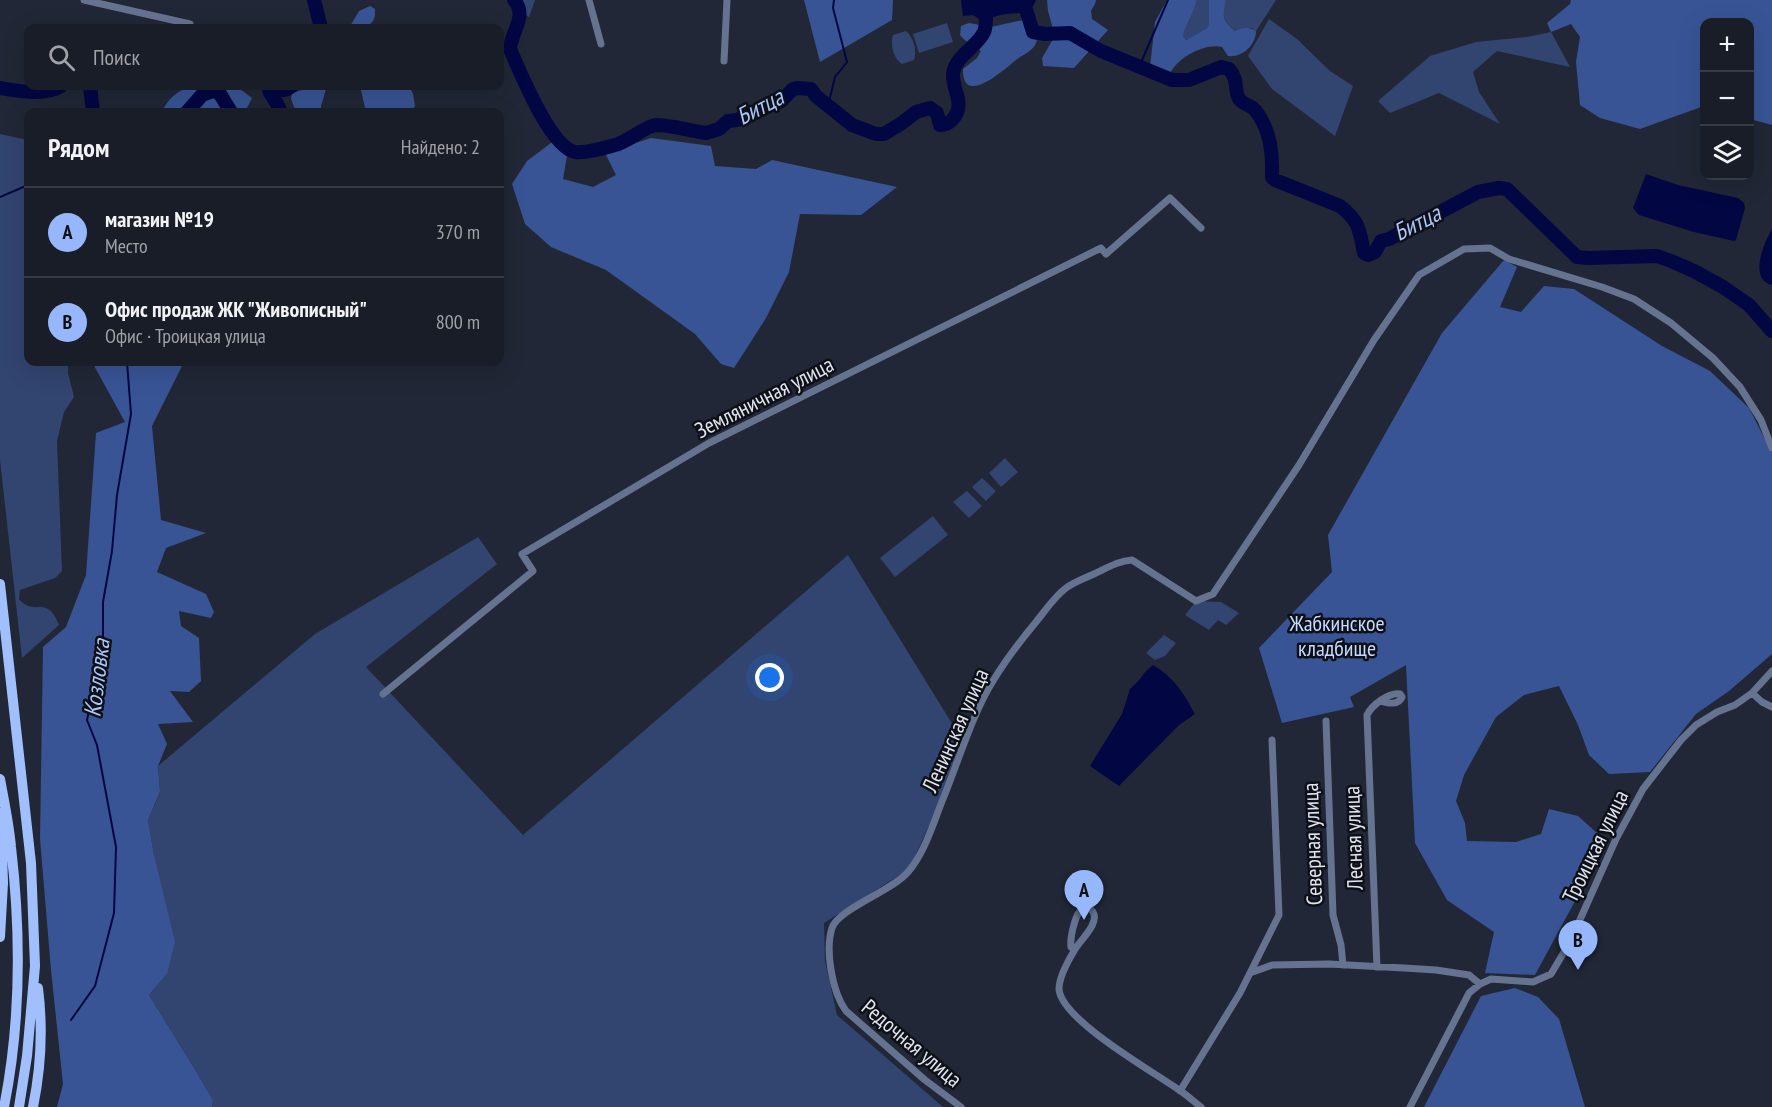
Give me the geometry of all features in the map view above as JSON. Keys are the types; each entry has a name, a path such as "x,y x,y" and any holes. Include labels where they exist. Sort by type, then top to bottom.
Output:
{"main road":[{"path":"0,585 31,863 35,966 40,1003 40,1063 33,1107"},
{"path":"0,779 3,884 0,938"},
{"path":"0,779 11,845 18,933 18,981 14,1038 4,1107"},
{"path":"19,1107 27,1056 35,966"}],"street":[{"path":"84,0 190,24"},
{"path":"589,0 601,44"},
{"path":"724,60 727,0"},
{"name":"Земляничная улица","path":"383,694 533,571 522,554 709,443 1101,248 1106,254 1170,198 1201,228"},
{"name":"Ленинская улица","path":"854,908 892,886 908,873 918,856 985,695 1032,627 1058,595 1067,587 1121,561 1132,560 1196,601 1213,594 1299,465 1374,340 1419,275 1464,249 1490,249 1509,259 1634,299 1713,358 1740,387 1761,420 1772,448"},
{"name":"Троицкая улица","path":"1480,984 1491,979 1533,982 1551,974 1570,942 1616,839 1643,789 1681,740 1696,725 1717,712 1735,705 1752,693 1772,671"},
{"path":"1752,693 1772,707"},
{"name":"Лесная улица","path":"1377,967 1367,715 1371,707 1380,701"},
{"name":"Северная улица","path":"1326,721 1333,915 1341,945 1343,965"},
{"path":"1180,1090 1240,993 1279,915 1272,740"},
{"path":"1074,949 1071,947 1071,941 1075,920 1078,911 1087,907 1094,913 1095,918 1091,928 1074,949 1064,971 1059,987 1062,998 1112,1047 1180,1090 1201,1107"},
{"name":"Редочная улица","path":"854,908 832,926 830,939 833,984 839,1002 854,1019 961,1107"},
{"path":"1258,956 1269,966"},
{"path":"1250,973 1269,966 1343,965 1436,970 1469,975 1480,984 1469,993 1410,1107"}],"shaded area":[{"path":"522,0 535,0 529,17 524,14"},
{"path":"961,0 1036,0 1026,12 1006,14 982,21 973,15 963,16"},
{"path":"1197,0 1209,0 1210,23 1207,28 1186,40 1182,36"},
{"path":"1226,0 1276,0 1256,31 1251,28 1235,31 1224,17"},
{"path":"1269,19 1297,39 1330,71 1353,86 1335,136 1272,89 1248,56"},
{"path":"947,23 953,42 919,53 913,34"},
{"path":"906,31 913,41 915,56 914,60 902,64 894,55 892,39 893,35"},
{"path":"1551,32 1570,67 1497,51 1473,72 1479,92 1500,124 1439,93 1390,113 1378,101 1430,56 1476,42"},
{"path":"0,134 24,139 24,366 68,366 74,397 64,412 57,441 62,571 55,578 20,590 19,599 30,607 50,610 59,625 22,658 0,460"},
{"path":"1646,174 1678,185 1738,198 1744,203 1745,208 1736,240 1694,232 1639,215 1633,208"},
{"path":"1772,229 1772,285 1761,276 1759,268 1762,251"},
{"path":"1005,458 1018,472 1001,487 989,473"},
{"path":"982,478 996,491 986,501 972,487"},
{"path":"967,491 982,506 969,518 953,502"},
{"path":"933,516 948,535 895,577 880,558"},
{"path":"478,537 497,564 366,667 523,835 848,555 956,730 956,768 909,869 824,923 825,961 837,1015 943,1107 212,1107 213,1100 149,995 167,974 148,820 160,793 158,766 315,634"},
{"path":"1196,601 1221,602 1239,613 1226,625 1218,620 1209,630 1185,615"},
{"path":"1164,635 1176,643 1165,656 1155,660 1146,653"},
{"path":"1153,665 1173,681 1195,714 1179,725 1119,786 1090,766 1122,714 1130,689"}],"green space":[{"path":"804,0 893,0 892,20 820,62"},
{"path":"1047,0 1096,0 1091,11 1092,19 1108,30 1074,68 1043,66 1042,58 1055,36"},
{"path":"1167,0 1197,0 1184,32 1183,36 1186,40 1207,28 1209,0 1226,0 1224,14 1227,23 1235,31 1250,28 1256,31 1254,41 1243,53 1233,56 1228,56 1222,47 1215,46 1191,53 1178,63 1169,76 1150,67 1155,22"},
{"path":"1571,0 1772,0 1772,125 1754,120 1754,18 1700,18 1700,107 1640,129 1600,118 1580,105 1576,62 1580,37 1571,24 1551,32 1547,23 1570,4"},
{"path":"370,6 375,9 375,16 370,24 351,24 359,11"},
{"path":"1023,20 1033,26 1037,33 1037,41 1029,52 985,82 976,86 969,85 965,80 963,69 977,58 981,51 960,35 961,26 969,23 991,27"},
{"path":"241,90 252,98 247,108 164,108 173,96 181,91"},
{"path":"302,90 326,90 321,108 294,108 291,99 292,93"},
{"path":"361,90 411,90 415,106 414,108 365,108"},
{"path":"651,138 711,146 715,166 756,169 772,160 897,187 861,215 800,214 789,272 766,318 734,368 721,364 695,334 606,270 551,247 525,224 512,184 527,161 555,140 568,150 563,179 593,187 616,175 605,153"},
{"name":"Жабкинское кладбище","path":"1504,260 1517,267 1500,307 1521,312 1544,286 1574,289 1662,346 1710,371 1749,408 1772,453 1772,654 1729,691 1696,714 1650,772 1609,774 1589,755 1578,725 1559,686 1524,695 1496,717 1464,775 1456,801 1465,823 1467,841 1516,842 1541,834 1549,809 1578,816 1607,842 1535,975 1485,973 1494,932 1447,900 1415,843 1406,665 1350,697 1354,707 1282,723 1259,648 1332,572 1328,535 1442,333"},
{"path":"94,366 182,366 152,426 161,520 206,533 166,548 157,572 206,594 214,612 211,618 179,611 181,626 199,638 201,681 189,692 170,691 193,722 158,724 167,744 158,766 160,792 148,820 175,942 167,974 149,995 213,1100 212,1107 57,1107 63,1084 40,839 43,647 66,627 86,575 96,433 125,422"},
{"path":"1515,988 1538,997 1559,1019 1585,1107 1424,1107 1481,996"}],"waterway":[{"name":"Битца","path":"314,0 320,24"},
{"name":"Битца","path":"514,0 518,6 519,18 510,49 546,123 565,147 575,152 595,150 620,143 656,125 706,133 719,129 728,121 737,120 781,101 797,88 811,89 816,96 852,125 876,134 884,134 916,112 930,108 937,113 940,125 949,123 958,108 958,97 953,80 955,68 984,32 987,9 1008,0"},
{"path":"828,106 835,77 847,62 833,8 834,0"},
{"name":"Битца","path":"1023,0 1033,32 1070,33 1101,51 1172,80 1189,80 1221,67 1229,69 1234,78 1238,97 1255,110 1264,125 1271,150 1272,177 1340,206 1355,222 1364,253 1368,255 1375,252 1381,241 1389,239 1478,192 1499,188 1507,189 1577,257 1657,256 1671,261 1723,287 1749,305 1772,331"},
{"path":"1139,67 1168,0"},
{"name":"Битца","path":"0,88 39,92 51,90"},
{"name":"Битца","path":"90,90 93,108"},
{"name":"Битца","path":"191,108 202,95 216,90"},
{"name":"Битца","path":"216,90 229,108"},
{"name":"Битца","path":"269,90 279,108"},
{"path":"0,197 24,187"},
{"name":"Козловка","path":"71,1020 95,986 114,913 116,847 97,745 87,720 103,647 103,602 112,551 117,495 131,414 127,366"}],"place":[{"name":"магазин №19","path":"1084,920"},
{"name":"Офис продаж ЖК \"Живописный\"","path":"1578,970"}]}
